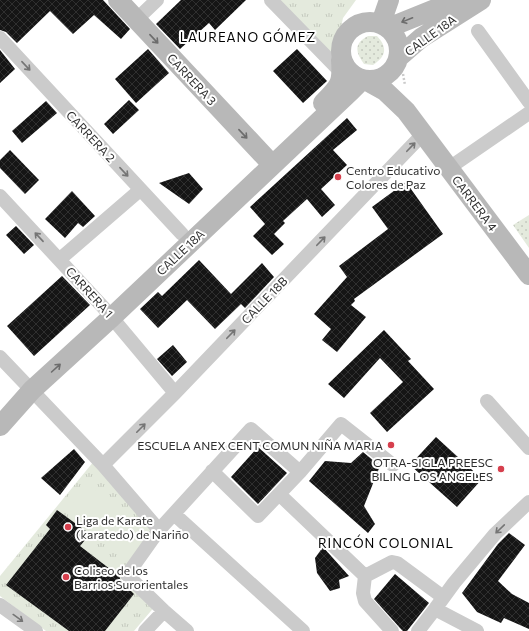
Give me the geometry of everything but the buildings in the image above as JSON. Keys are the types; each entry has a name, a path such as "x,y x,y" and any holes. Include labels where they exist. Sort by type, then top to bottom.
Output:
{"main road":[{"name":"CARRERA 3","path":"118,0 266,158"},
{"path":"385,26 389,0"},
{"name":"CALLE 18A","path":"396,63 421,38 481,0"},
{"name":"CALLE 18A","path":"385,26 443,2"},
{"path":"370,21 385,26 396,36 399,46 396,63 387,75 378,80 364,80 342,67 340,49 343,38 349,29 358,23 370,21"},
{"name":"CARRERA 4","path":"396,63 406,111"},
{"name":"CALLE 18A","path":"108,312 182,234 266,158 338,88 342,67"},
{"name":"CALLE 18A","path":"0,405 27,385 364,80"},
{"name":"CARRERA 4","path":"364,80 385,91 406,111 529,275"},
{"name":"CALLE 18A","path":"0,426 27,385"}],"street":[{"path":"136,20 157,0"},
{"path":"271,0 342,67"},
{"path":"478,31 529,102"},
{"name":"CARRERA 2","path":"0,38 182,234"},
{"path":"449,168 529,113"},
{"name":"CALLE 18B","path":"103,465 175,393 424,134"},
{"path":"60,259 140,190"},
{"name":"CARRERA 1","path":"0,196 108,312 175,393"},
{"path":"0,357 103,465 159,530"},
{"path":"487,401 529,448"},
{"path":"212,471 258,516 300,472 341,424 393,465"},
{"path":"187,631 127,575 159,530 251,429 300,472"},
{"path":"279,494 365,576"},
{"path":"418,631 443,597 495,534 529,502"},
{"path":"174,514 303,631"},
{"path":"365,576 392,562 397,563 443,597"},
{"path":"365,576 363,593 365,601 392,631"},
{"path":"0,605 36,631"},
{"path":"435,609 477,631"},
{"path":"145,631 164,611"}],"green space":[{"path":"277,0 356,0 343,18 336,50 329,56"},
{"path":"368,36 377,36 381,40 384,48 383,55 373,65 364,64 359,56 357,48 360,42"},
{"path":"529,215 529,248 513,225"},
{"path":"94,461 154,532 125,577 156,605 134,631 46,631 0,596 0,576"},
{"path":"87,484 145,528 123,557 66,513"}],"place":[{"name":"Centro Educativo Colores de Paz","path":"338,177"},
{"name":"ESCUELA ANEX CENT COMUN NIÑA MARIA","path":"391,445"},
{"name":"OTRA-SIGLA PREESC BILING LOS ANGELES","path":"501,469"},
{"name":"Liga de Karate (karatedo) de Nariño","path":"68,527"},
{"name":"Coliseo de los Barrios Surorientales","path":"66,577"}],"district":[{"name":"LAUREANO GÓMEZ","path":"248,37"},
{"name":"RINCÓN COLONIAL","path":"386,543"}]}
